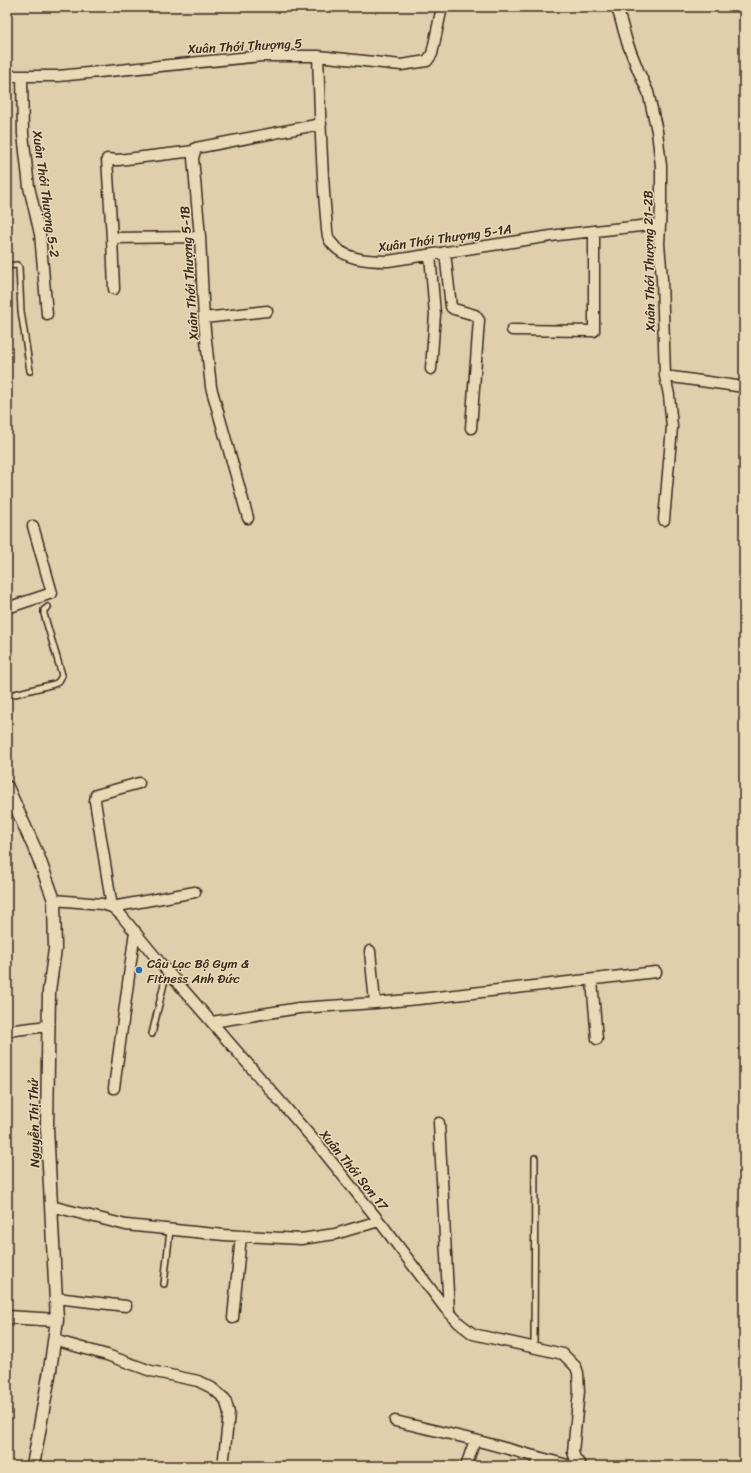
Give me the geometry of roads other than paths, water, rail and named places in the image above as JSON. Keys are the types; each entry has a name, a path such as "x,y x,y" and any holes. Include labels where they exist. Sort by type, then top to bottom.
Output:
{"street":[{"name":"Xuân Thới Thượng 5","path":"7,76 58,76 116,71 198,61 262,56 318,56 401,65 427,61 432,54 442,7"},
{"name":"Xuân Thới Thượng 21-2B","path":"617,7 627,42 648,92 654,113 661,166 661,206 659,224 665,376 669,395 672,427 664,520"},
{"name":"Xuân Thới Thượng 5-1A","path":"318,56 325,204 329,240 346,256 366,261 388,261 558,235 659,224"},
{"name":"Xuân Thới Thượng 5-2","path":"22,76 24,134 29,187 40,234 48,314"},
{"path":"114,289 107,159 118,160 194,151 196,148 204,146 321,124"},
{"name":"Xuân Thới Thượng 5-1B","path":"194,151 193,158 210,387 248,518"},
{"path":"512,330 594,331 594,231"},
{"path":"112,238 200,237"},
{"path":"445,252 451,307 475,315 479,320 471,428"},
{"path":"430,255 435,314 431,369"},
{"path":"204,318 266,311"},
{"path":"665,376 744,387"},
{"path":"7,608 52,593 34,526"},
{"path":"112,907 94,801 96,795 139,783"},
{"name":"Nguyễn Thị Thử","path":"7,786 38,856 54,900 55,949 49,991 47,1128 57,1320 50,1370 33,1466"},
{"path":"54,900 102,904 112,907 195,892"},
{"name":"Xuân Thới Sơn 17","path":"112,907 121,915 320,1146 459,1323 473,1334 563,1354 576,1367 578,1373 579,1391 573,1452 575,1458 581,1466"},
{"path":"114,1088 134,931"},
{"path":"370,951 375,1003"},
{"path":"212,1022 300,1008 375,1003 656,972"},
{"path":"592,980 597,1039"},
{"path":"7,1031 48,1026"},
{"path":"439,1123 449,1312"},
{"path":"51,1206 126,1225 241,1236 301,1239 335,1234 379,1221"},
{"path":"233,1318 241,1236"},
{"path":"56,1298 126,1306"},
{"path":"7,1317 57,1320"},
{"path":"54,1340 107,1355 151,1371 198,1382 212,1388 225,1399 229,1413 224,1466"},
{"path":"395,1421 475,1440 535,1462 571,1466"},
{"path":"466,1466 475,1440"}],"lane":[{"path":"7,266 17,265 19,267 21,311 30,371"},
{"path":"7,696 54,684 61,678 62,675 44,614 44,610 48,607"},
{"path":"152,1034 167,970"},
{"path":"534,1347 535,1158"},
{"path":"164,1284 170,1230"}],"place":[{"name":"Câu Lạc Bộ Gym & Fitness Anh Đức","path":"139,970"}]}
